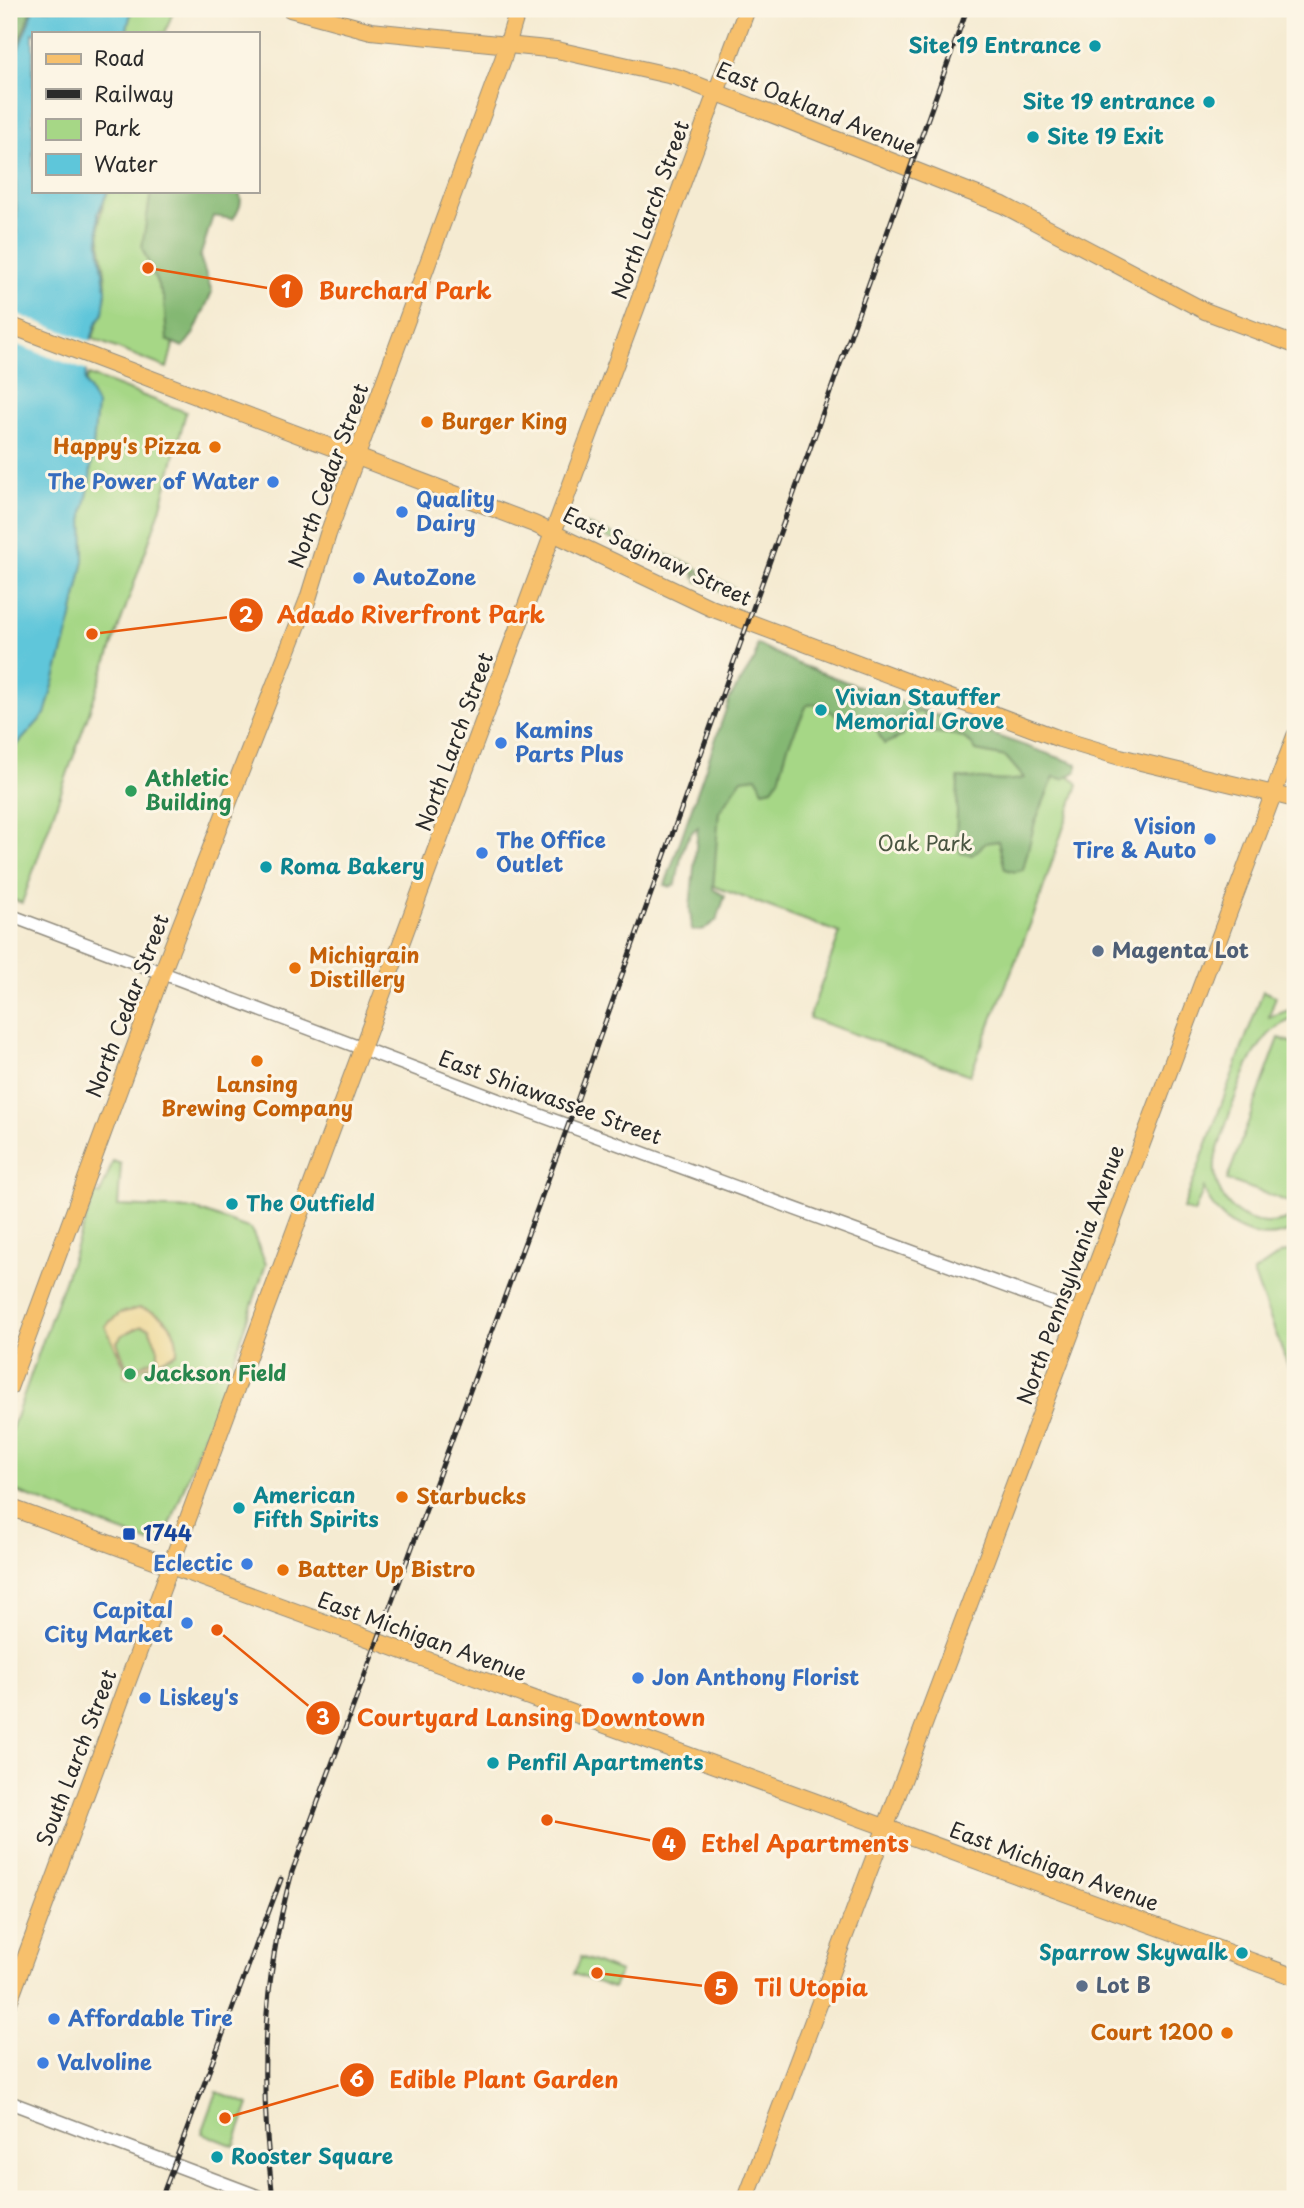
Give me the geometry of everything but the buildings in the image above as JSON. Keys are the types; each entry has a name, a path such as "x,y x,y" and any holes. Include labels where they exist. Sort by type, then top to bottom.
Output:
{"main road":[{"name":"East Oakland Avenue","path":"290,9 371,31 508,44 610,59 677,76 1003,205 1205,311 1295,345"},
{"name":"North Cedar Street","path":"9,1388 162,973 308,599 508,44 518,9"},
{"name":"North Larch Street","path":"171,1568 747,9"},
{"name":"East Saginaw Street","path":"9,326 554,533 711,608 1060,739 1132,760 1295,799"},
{"name":"North Pennsylvania Avenue","path":"746,2199 1295,736"},
{"name":"East Michigan Avenue","path":"9,1507 1295,1977"},
{"name":"South Larch Street","path":"9,2002 171,1568"}],"street":[{"name":"East Shiawassee Street","path":"9,915 363,1050 1079,1313"},
{"path":"9,2102 265,2199"}],"green space":[{"path":"9,9 34,9 11,68 17,220 10,309"},
{"path":"9,9 32,9 9,66"},
{"path":"132,9 174,9 165,32 126,32"},
{"path":"9,101 13,220 11,293 9,291"},
{"path":"108,192 213,193 167,368 93,339 106,293 99,231 102,206"},
{"path":"151,192 238,192 241,202 233,219 213,216 200,257 212,292 194,333 183,347 167,340 164,299 142,248"},
{"path":"89,375 186,412 160,510 22,903 9,898 9,754 45,714 71,621 84,560 83,513 89,488 97,405 85,382"},
{"path":"585,524 699,570 694,579 695,573 688,570 685,576 584,526"},
{"path":"702,570 734,588 738,598 697,581"},
{"path":"757,644 798,664 1077,764 1077,771 1063,779 1054,777 1035,822 1023,870 1015,872 1005,869 998,841 986,843 972,855 961,853 956,844 958,778 1024,778 1006,757 976,751 961,737 928,732 923,712 901,716 903,736 884,744 872,722 852,726 820,704 807,705 788,746 779,779 772,788 763,790 757,777 742,779 719,812 713,889 725,896 717,920 703,930 692,930 690,908 698,827 685,845 676,884 670,887 665,885 730,698 755,659"},
{"name":"Oak Park","path":"798,664 1055,762 1078,784 1037,907 970,1075 809,1018 840,933 713,886 712,804"},
{"path":"1263,991 1276,996 1269,1017 1295,1008 1295,1019 1279,1026 1253,1056 1228,1118 1216,1155 1215,1172 1218,1188 1236,1212 1263,1223 1279,1222 1295,1216 1295,1229 1267,1236 1240,1230 1229,1222 1218,1213 1204,1188 1194,1213 1183,1209"},
{"path":"1279,1038 1295,1044 1295,1194 1292,1203 1227,1180"},
{"name":"Jackson Field","path":"113,1161 121,1164 118,1206 194,1209 251,1229 266,1264 219,1402 201,1441 162,1547 9,1489 9,1437 95,1193 100,1195"},
{"path":"1295,1250 1295,1384 1253,1273 1282,1253"},
{"path":"581,1957 620,1972 613,1988 574,1974"},
{"path":"217,2092 249,2104 234,2146 202,2133"}],"sand":[{"path":"140,1308 156,1313 173,1329 177,1353 135,1371 128,1378 124,1375 125,1367 105,1326 120,1313","holes":["142,1326 149,1328 158,1349 158,1357 133,1369 127,1367 117,1342 122,1335"]}],"water":[{"path":"34,9 132,9 126,32 32,32 32,192 108,192 98,213 99,247 106,290 103,314 96,324 88,349 85,382 97,405 89,488 83,513 84,560 71,621 45,714 9,754 9,376 17,220 11,68"}],"pier":[{"path":"9,311 94,343 90,372 9,342"}],"railway":[{"path":"273,2199 266,2115 266,2035 274,1955 292,1872 573,1112 967,9"},
{"path":"161,2199 281,1879"}],"place":[{"name":"Site 19 Entrance","path":"1095,46"},
{"name":"Site 19 entrance","path":"1209,102"},
{"name":"Site 19 Exit","path":"1033,137"},
{"name":"Burchard Park","path":"148,268"},
{"name":"Burger King","path":"427,422"},
{"name":"Happy's Pizza","path":"215,447"},
{"name":"The Power of Water","path":"273,482"},
{"name":"Quality Dairy","path":"402,512"},
{"name":"AutoZone","path":"359,578"},
{"name":"Adado Riverfront Park","path":"92,634"},
{"name":"Vivian Stauffer Memorial Grove","path":"821,710"},
{"name":"Kamins Parts Plus","path":"501,743"},
{"name":"Athletic Building","path":"131,791"},
{"name":"Vision Tire & Auto","path":"1210,839"},
{"name":"The Office Outlet","path":"482,853"},
{"name":"Roma Bakery","path":"266,867"},
{"name":"Magenta Lot","path":"1098,951"},
{"name":"Michigrain Distillery","path":"295,968"},
{"name":"Lansing Brewing Company","path":"257,1061"},
{"name":"The Outfield","path":"232,1204"},
{"name":"Jackson Field","path":"130,1374"},
{"name":"Starbucks","path":"402,1497"},
{"name":"American Fifth Spirits","path":"239,1508"},
{"name":"1744","path":"129,1534"},
{"name":"Eclectic","path":"247,1564"},
{"name":"Batter Up Bistro","path":"283,1570"},
{"name":"Capital City Market","path":"187,1623"},
{"name":"Courtyard Lansing Downtown","path":"217,1630"},
{"name":"Jon Anthony Florist","path":"638,1678"},
{"name":"Liskey's","path":"145,1698"},
{"name":"Penfil Apartments","path":"493,1763"},
{"name":"Ethel Apartments","path":"547,1820"},
{"name":"Sparrow Skywalk","path":"1242,1953"},
{"name":"Til Utopia","path":"597,1973"},
{"name":"Lot B","path":"1082,1986"},
{"name":"Affordable Tire","path":"54,2019"},
{"name":"Court 1200","path":"1227,2033"},
{"name":"Valvoline","path":"43,2063"},
{"name":"Edible Plant Garden","path":"225,2118"},
{"name":"Rooster Square","path":"217,2157"}]}
